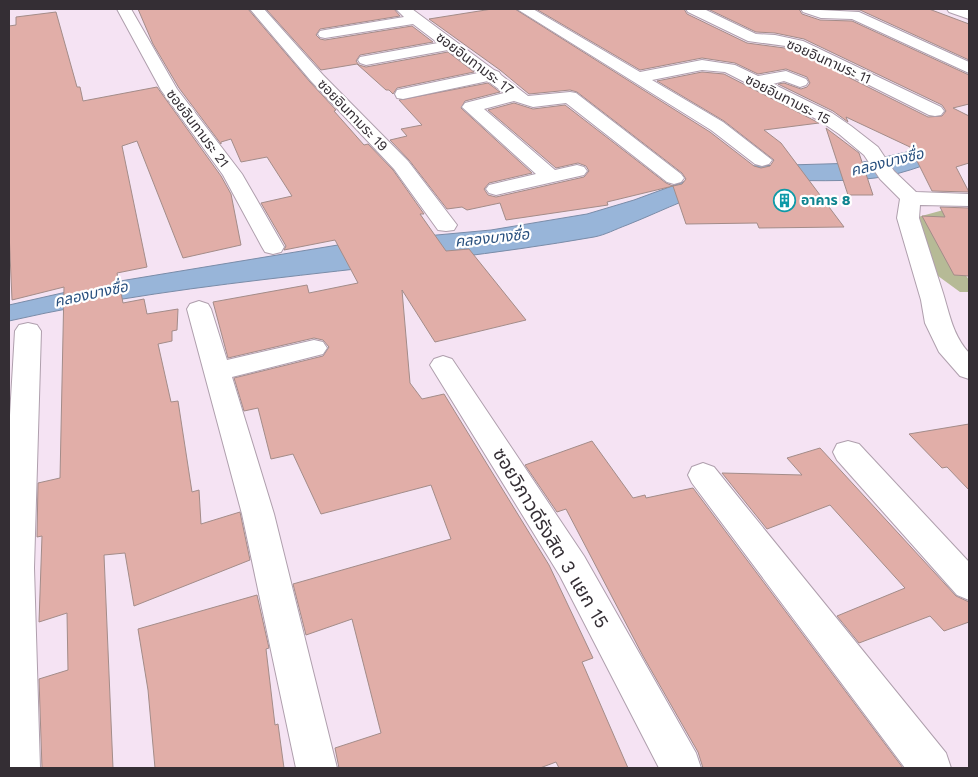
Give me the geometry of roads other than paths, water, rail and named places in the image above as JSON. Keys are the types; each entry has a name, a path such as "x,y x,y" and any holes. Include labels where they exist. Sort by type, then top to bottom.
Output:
{"street":[{"name":"ซอยอินทามระ 21","path":"124,9 169,90 232,174 273,247"},
{"name":"ซอยอินทามระ 19","path":"257,9 317,78 401,165 446,224"},
{"path":"524,9 717,126 762,160"},
{"name":"ซอยอินทามระ 11","path":"693,9 753,38 775,39 798,44 936,111"},
{"path":"808,9 821,14 854,15 969,68"},
{"path":"954,9 969,15"},
{"path":"325,34 409,14"},
{"name":"ซอยอินทามระ 17","path":"409,14 493,75 523,100 533,102 570,97 674,178"},
{"path":"366,60 452,45"},
{"name":"ซอยอินทามระ 15","path":"637,78 702,65 729,68 826,117 845,130 871,151 888,175 910,198"},
{"path":"403,94 493,75"},
{"path":"755,82 786,76 800,82"},
{"path":"518,95 471,106 550,177"},
{"path":"496,189 577,171"},
{"path":"969,200 910,198 908,218 933,300 938,323 948,346 969,370"},
{"path":"199,308 258,514 317,768"},
{"path":"19,768 16,568 28,331"},
{"path":"216,372 314,348"},
{"name":"ซอยวิภาวดีรังสิต 3 แยก 15","path":"443,365 572,566 681,768"},
{"path":"848,452 969,585"},
{"path":"703,476 795,591 871,694 931,768"}],"water":[{"name":"คลองบางซื่อ","path":"969,135 969,149 899,173 858,180 775,181 727,187 683,201 594,237 521,249 154,294 81,306 9,321 9,305 102,284 350,243 491,230 587,214 634,200 713,171 753,166 859,163"}],"place":[{"name":"อาคาร 8","path":"785,200"}]}
